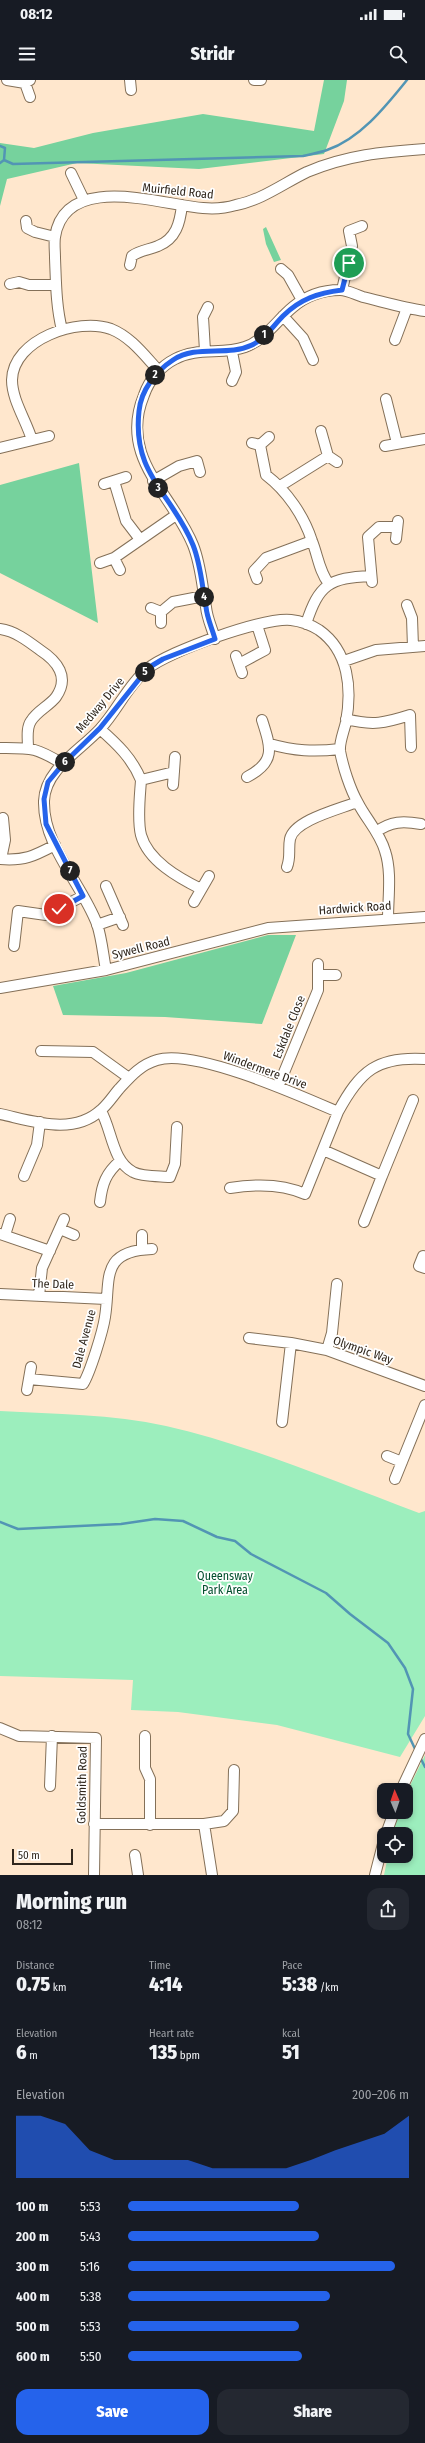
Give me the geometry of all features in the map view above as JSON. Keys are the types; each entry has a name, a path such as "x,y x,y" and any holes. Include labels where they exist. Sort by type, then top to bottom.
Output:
{"street":[{"path":"7,80 28,81 30,97"},
{"path":"254,80 261,80"},
{"name":"Muirfield Road","path":"62,330 58,314 55,237 63,217 84,200 108,196 204,208 238,205 251,201 327,164 375,152 425,149"},
{"path":"71,173 84,200"},
{"path":"130,265 132,256 137,252 158,246 173,235 180,219 182,205"},
{"path":"26,220 27,228 35,232 55,237"},
{"path":"342,290 352,246 349,231 362,226"},
{"path":"281,269 288,275 302,300"},
{"path":"10,284 19,282 29,285 56,285"},
{"path":"215,639 193,545 176,515 153,481 140,453 138,422 140,404 146,388 159,371 174,359 190,353 205,351 232,352 253,344 269,332 283,316 302,300 320,292 342,290 407,308 425,311"},
{"path":"205,351 202,317 208,307"},
{"path":"395,340 407,308"},
{"path":"283,316 303,338 313,360"},
{"path":"32,440 25,418 13,394 12,378 15,365 29,347 62,330 95,326 110,329 126,337 159,371"},
{"path":"232,352 236,372 232,381"},
{"path":"386,399 397,443"},
{"path":"280,486 333,459 321,431"},
{"path":"0,448 49,436"},
{"path":"269,437 256,444 266,475 280,486 305,522 323,576 329,584"},
{"path":"385,446 425,439"},
{"path":"153,481 179,466 197,461 200,472"},
{"path":"126,477 109,482 126,521 139,538"},
{"path":"100,563 114,558 139,538 176,515"},
{"path":"306,624 313,601 329,584 352,577 371,579 368,537 379,527 397,524 396,539"},
{"path":"257,579 254,571 266,558 312,541"},
{"path":"114,558 120,570"},
{"path":"161,623 156,610 173,602 204,596"},
{"path":"407,605 412,618 413,647"},
{"name":"Medway Drive","path":"106,970 97,925 55,845 46,824 44,799 48,782 63,764 100,728 148,668 163,659 257,625 290,620 306,624 319,630 330,640 344,661 348,684 346,719 340,749 357,802 376,832 386,852 388,919"},
{"path":"239,665 265,650 257,625"},
{"path":"0,629 9,630 55,659 62,672 62,683 56,697 31,721 28,732 28,748"},
{"path":"344,661 376,650 425,646"},
{"path":"346,719 366,724 384,724 410,715 411,747"},
{"path":"247,777 261,770 268,759 270,744 262,720"},
{"path":"100,728 126,753 141,780 141,835 152,854 166,868 182,880 201,889"},
{"path":"270,744 295,751 314,752 340,749"},
{"path":"0,748 28,748 41,750 63,764"},
{"path":"173,786 175,757"},
{"path":"141,780 174,772"},
{"path":"287,867 291,858 290,839 302,823 357,802"},
{"path":"3,818 2,831 5,840 1,859 18,860 31,858 55,845"},
{"path":"376,832 387,824 404,821 420,824"},
{"path":"194,902 209,876"},
{"path":"97,925 122,921 106,886"},
{"path":"14,946 18,911 46,915 83,896"},
{"name":"Hardwick Road","path":"286,926 425,917"},
{"name":"Sywell Road","path":"0,988 106,970 182,952 248,932 286,926"},
{"name":"Eskdale Close","path":"278,1087 318,990 318,964"},
{"path":"319,976 336,975"},
{"path":"41,1051 93,1052 129,1078"},
{"path":"230,1188 246,1186 284,1187 304,1194 338,1112 352,1086 370,1070 389,1060 425,1058"},
{"name":"Windermere Drive","path":"0,1114 59,1126 78,1122 100,1111 129,1078 140,1068 158,1060 179,1060 204,1063 240,1073 338,1112"},
{"path":"364,1222 413,1100"},
{"path":"100,1111 109,1125 113,1144 120,1161 134,1173 170,1177 175,1164 176,1127"},
{"path":"24,1176 37,1145 40,1122"},
{"path":"323,1150 382,1176"},
{"path":"100,1202 101,1188 109,1171 120,1161"},
{"path":"10,1219 3,1235 50,1251"},
{"path":"39,1296 40,1279 62,1224 74,1235"},
{"name":"Dale Avenue","path":"29,1379 86,1388 104,1320 108,1275 118,1259 129,1251 147,1249 142,1235"},
{"path":"423,1256 419,1266 425,1268"},
{"path":"327,1350 332,1333 337,1284"},
{"name":"The Dale","path":"0,1294 106,1299"},
{"name":"Olympic Way","path":"249,1338 291,1343 327,1350 425,1386"},
{"path":"282,1422 291,1343"},
{"path":"27,1390 31,1367"},
{"path":"395,1479 425,1405"},
{"path":"386,1456 402,1462"},
{"name":"Goldsmith Road","path":"0,1728 20,1736 96,1738 94,1875"},
{"path":"50,1786 52,1736"},
{"path":"144,1736 145,1768 150,1779 150,1825"},
{"path":"404,1783 425,1739"},
{"path":"94,1824 204,1824 224,1821 233,1811 234,1770"},
{"path":"204,1824 212,1875"},
{"path":"135,1855 138,1875"},
{"path":"375,1875 378,1863"}],"green space":[{"path":"324,80 347,80 344,101 324,154 199,169 77,163 7,179 0,206 0,143 34,148 93,133 203,114 314,131"},
{"path":"266,227 281,260 274,262 266,244 263,229"},
{"path":"79,463 98,623 0,573 0,485"},
{"path":"268,935 296,935 262,1024 165,1017 63,1015 53,986 126,973"},
{"name":"Queensway Park Area","path":"0,1411 104,1417 166,1426 198,1434 262,1454 419,1513 425,1511 425,1716 400,1757 277,1725 178,1712 131,1710 133,1680 0,1676"},
{"path":"425,1755 425,1875 384,1875 387,1863 413,1863 413,1827 395,1827 396,1819 413,1819 413,1783 411,1783"}],"waterway":[{"path":"0,163 4,160 13,164 303,156 321,152 339,145 361,130 372,121 407,80"},
{"path":"0,146 5,148 4,160"},
{"path":"0,1522 18,1529 121,1524 155,1519 183,1521 217,1537 235,1541 251,1554 326,1593 350,1614 388,1643 405,1668 413,1689 408,1734 416,1751"},
{"path":"420,1757 425,1767"}],"route":[{"path":"59,909 83,896 55,845 46,824 44,799 48,782 63,764 100,728 148,668 163,659 215,639 206,609 198,558 193,545 188,534 153,481 140,453 138,443 138,422 140,404 146,388 159,371 174,359 190,353 205,351 232,352 253,344 269,332 283,316 302,300 320,292 342,290 349,263"}]}
